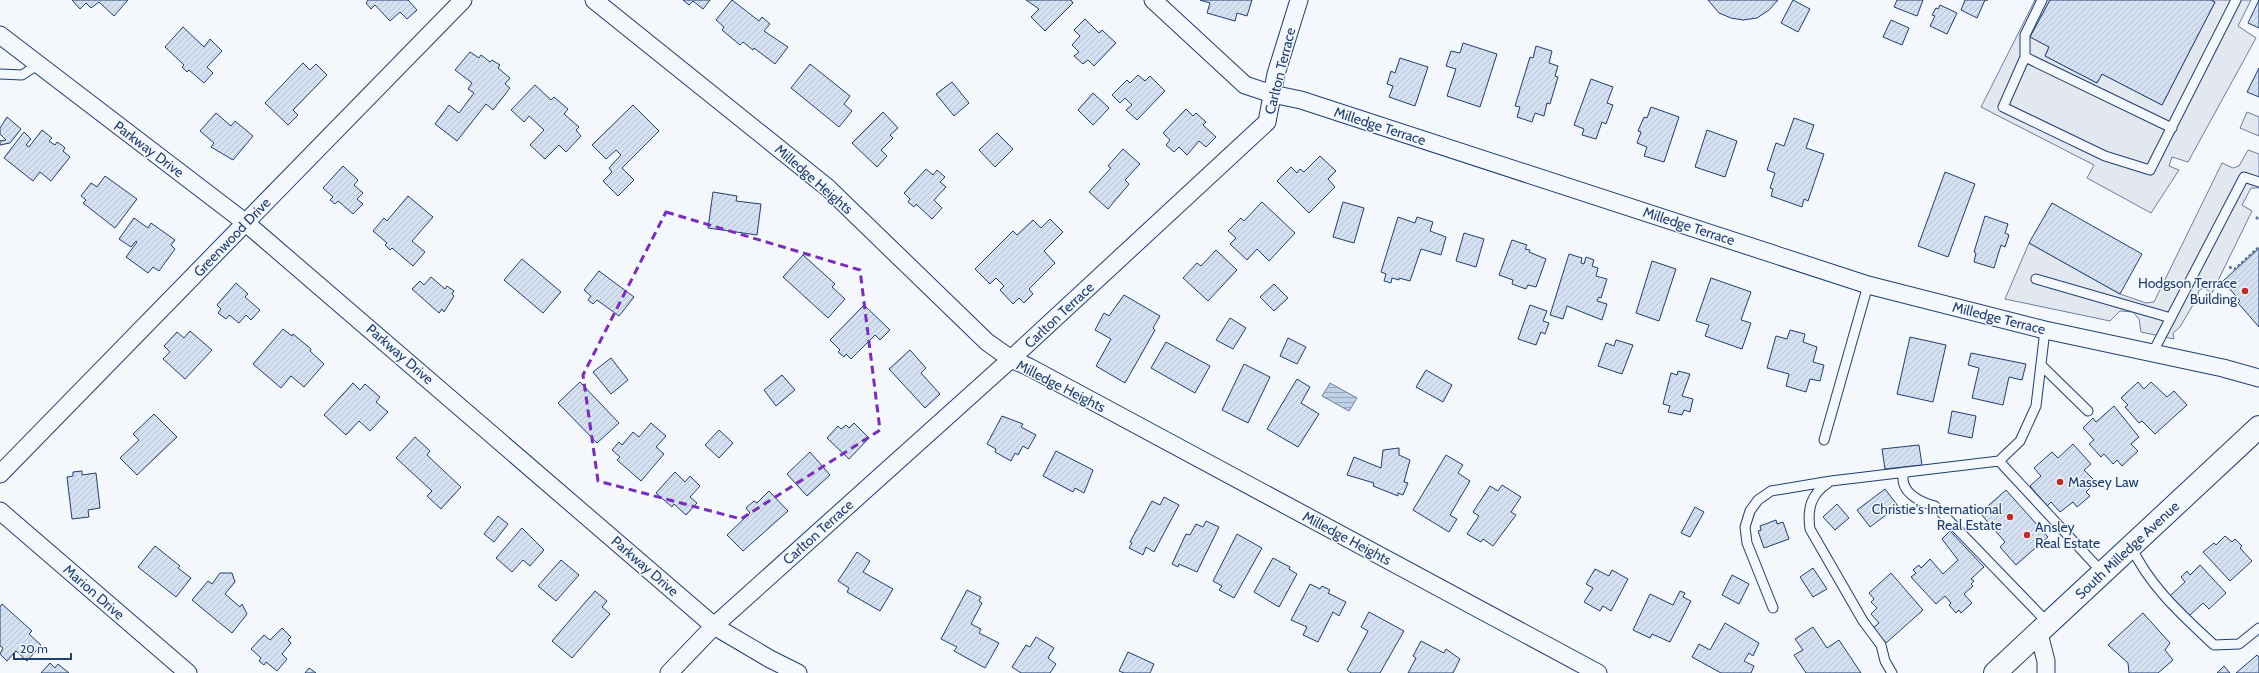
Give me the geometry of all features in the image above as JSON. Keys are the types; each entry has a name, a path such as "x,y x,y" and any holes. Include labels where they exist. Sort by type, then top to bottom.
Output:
{"main road":[{"name":"South Milledge Avenue","path":"1995,673 2044,629 2102,572 2259,427"}],"street":[{"name":"Greenwood Drive","path":"0,474 463,0"},
{"name":"Milledge Heights","path":"594,0 828,188 987,342 1011,359 1036,371 1598,673"},
{"name":"Milledge Terrace","path":"1153,0 1245,85 1272,94 1301,100 1868,285 2045,330 2153,352 2259,378"},
{"name":"Carlton Terrace","path":"669,673 714,626 1011,359 1267,122 1276,74 1299,0"},
{"name":"Parkway Drive","path":"0,36 39,64 246,223 714,626 770,660 798,673"},
{"name":"Marion Drive","path":"0,511 180,670"},
{"path":"2044,629 2046,673"}],"lane":[{"path":"2042,0 2025,35 2025,58 2003,107 2105,156 2150,170 2236,0"},
{"path":"2025,58 2172,128"},
{"path":"0,74 22,75 39,64"},
{"path":"2153,352 2244,177 2259,182"},
{"path":"2036,279 2171,318"},
{"path":"1824,440 1868,285"},
{"path":"1773,608 1746,543 1744,527 1750,511 1758,500 1771,491 1831,481 1999,461 2020,441 2036,406 2042,366 2045,330"},
{"path":"2042,366 2088,411"},
{"path":"1999,461 2102,572"},
{"path":"1904,472 1902,478 1905,488 1912,496 1922,503 1934,506 2044,629"},
{"path":"1831,481 1821,487 1811,500 1808,515 1810,529 1863,621 1881,646 1885,661 1892,673"},
{"path":"2131,545 2140,565 2179,613 2214,645 2239,644 2259,628"}],"path":[{"path":"2256,217 2259,220"},
{"path":"2229,267 2235,269 2259,247"}],"highlighted area":[{"path":"666,212 860,270 880,430 741,519 598,481 583,375"}],"shaded area":[{"path":"2035,0 2050,0 2031,37 2049,47 2045,56 2097,83 2102,74 2162,105 2215,2 2211,0 2251,0 2238,26 2256,38 2188,162 2172,157 2169,166 2179,170 2151,213 2087,178 2094,165 1981,107"},
{"path":"2247,112 2259,117 2259,136 2240,128"},
{"path":"2248,150 2259,154 2259,188 2251,188 2242,205 2252,211 2212,293 2204,288 2199,290 2197,298 2180,327 2173,333 2174,339 2141,332 2139,319 2133,312 2120,311 2110,321 2005,299 2029,243 2120,294 2146,303 2154,302 2222,163 2233,168 2239,166"}],"water":[{"path":"1330,383 1357,398 1349,411 1322,396"}],"building":[{"path":"72,0 128,0 114,16 99,2 91,8 86,3 80,9"},
{"path":"368,0 408,0 417,10 407,19 400,12 390,21 375,5 371,9 366,3"},
{"path":"683,0 710,0 703,9 693,1 689,5"},
{"path":"732,0 759,21 762,17 770,24 764,31 788,47 775,64 754,48 753,50 743,42 740,45 722,30 724,27 716,20"},
{"path":"1026,0 1071,0 1073,3 1045,31 1031,17 1039,9"},
{"path":"1200,0 1252,0 1247,16 1237,13 1235,21 1207,13 1210,3"},
{"path":"1708,0 1778,0 1769,10 1757,18 1743,20 1731,18 1719,13"},
{"path":"1793,0 1810,9 1798,32 1781,23"},
{"path":"1897,0 1923,0 1917,16 1894,7"},
{"path":"1965,0 1985,0 1977,18 1961,10"},
{"path":"2050,0 2211,0 2215,2 2162,105 2102,74 2097,83 2045,56 2049,47 2030,37"},
{"path":"2259,0 2259,28 2248,23"},
{"path":"1940,5 1957,13 1947,34 1930,26 1935,16 1932,15 1936,8 1938,9"},
{"path":"1085,19 1099,33 1102,30 1116,43 1094,66 1088,60 1083,64 1074,56 1079,52 1072,45 1080,36 1074,30"},
{"path":"1891,20 1909,28 1902,45 1883,37"},
{"path":"183,27 204,47 210,39 222,51 207,67 213,73 204,83 189,70 187,72 182,67 184,65 165,47"},
{"path":"1463,43 1497,54 1480,107 1447,96 1456,69 1446,66 1451,51 1460,53"},
{"path":"1536,46 1552,51 1549,63 1558,66 1555,76 1558,77 1550,104 1547,103 1544,116 1535,113 1532,122 1517,117 1520,107 1515,106 1530,57 1533,58"},
{"path":"470,52 479,58 481,55 490,62 492,60 500,65 498,68 510,78 505,84 510,88 493,110 486,104 457,141 435,124 449,105 459,113 474,93 468,89 472,83 455,70"},
{"path":"1400,58 1428,67 1415,106 1389,97 1393,86 1387,84 1391,71 1395,73"},
{"path":"303,63 310,70 316,64 327,75 293,110 298,115 288,125 265,103"},
{"path":"810,64 850,96 844,104 852,111 839,127 791,88"},
{"path":"2259,68 2259,97 2247,92"},
{"path":"1138,75 1145,81 1150,76 1165,91 1137,120 1126,110 1132,105 1125,98 1120,103 1112,95 1127,80 1130,83"},
{"path":"1591,79 1613,87 1607,103 1613,105 1606,124 1602,122 1596,139 1582,135 1584,129 1574,125"},
{"path":"952,82 969,103 954,116 936,94"},
{"path":"535,85 551,100 554,97 568,109 564,114 579,127 576,130 581,136 566,152 559,145 545,159 530,145 544,130 529,116 524,122 511,110"},
{"path":"1093,93 1109,108 1093,125 1078,110"},
{"path":"633,105 659,131 622,168 634,180 618,196 603,181 612,172 609,168 621,155 616,150 606,159 592,145"},
{"path":"1651,107 1679,117 1664,162 1644,156 1647,147 1637,143 1641,132 1638,131 1644,117 1647,118"},
{"path":"1186,109 1193,116 1196,113 1206,122 1203,125 1216,137 1206,147 1199,141 1187,155 1179,147 1174,152 1166,145 1170,140 1163,133"},
{"path":"883,112 898,128 890,135 893,138 881,150 887,156 877,167 852,143"},
{"path":"216,113 231,126 235,121 253,136 233,160 211,147 214,143 200,131"},
{"path":"7,117 21,129 10,143 0,145 0,141 6,140 0,134 0,128"},
{"path":"1794,118 1814,125 1806,148 1824,154 1808,201 1804,199 1802,207 1771,196 1773,189 1770,188 1775,173 1767,170 1776,143 1784,146"},
{"path":"42,130 52,138 49,141 55,145 57,142 63,146 65,148 63,151 70,157 51,181 40,172 33,181 4,158 24,132 31,139 26,145 29,147"},
{"path":"1707,130 1737,141 1725,177 1695,167"},
{"path":"997,133 1013,149 995,167 979,150"},
{"path":"1123,149 1140,164 1125,180 1129,184 1108,209 1089,192 1111,168 1108,166"},
{"path":"1320,156 1336,171 1328,179 1335,187 1309,213 1277,181 1291,167 1297,173 1300,169 1304,172"},
{"path":"343,166 358,180 354,185 363,193 357,199 363,204 353,214 338,201 335,204 330,200 333,197 323,188"},
{"path":"926,169 933,175 937,170 945,177 940,182 946,187 934,200 942,208 932,219 916,204 914,207 908,202 910,199 904,193"},
{"path":"1945,172 1975,184 1948,257 1918,246"},
{"path":"105,176 137,199 115,228 83,203 86,200 81,196 91,183 97,187"},
{"path":"713,192 737,196 736,201 761,204 757,235 708,228"},
{"path":"408,196 433,217 412,241 425,252 413,266 392,248 390,250 385,245 387,243 373,231 384,218 387,221"},
{"path":"1262,202 1295,233 1269,261 1257,249 1247,260 1230,244 1236,238 1228,231 1241,218 1244,221"},
{"path":"1343,202 1364,208 1354,243 1333,237"},
{"path":"2052,203 2142,254 2120,294 2029,243"},
{"path":"1985,216 2008,224 2005,233 2009,235 2005,247 2001,245 1994,268 1974,262 1976,253 1974,252"},
{"path":"1398,217 1415,223 1417,217 1433,222 1430,231 1446,237 1441,255 1421,249 1410,281 1392,278 1391,283 1384,281 1386,274 1381,272"},
{"path":"134,218 148,228 151,223 175,240 171,245 175,249 159,271 153,267 148,273 126,257 137,242 136,241 131,247 119,239"},
{"path":"1050,219 1063,232 1044,251 1055,263 1029,289 1033,294 1024,303 1019,298 1013,304 1000,290 1004,286 996,278 990,284 975,269 1013,231 1017,235 1033,220 1041,228"},
{"path":"1464,233 1484,239 1476,267 1456,261"},
{"path":"1512,240 1527,245 1525,249 1530,250 1529,252 1546,259 1536,287 1528,285 1526,289 1512,284 1513,280 1499,275"},
{"name":"Hodgson Terrace Building","path":"2259,248 2259,327 2238,303 2240,301 2223,281"},
{"path":"1216,250 1237,270 1208,301 1183,278 1197,263 1201,266"},
{"path":"1569,254 1582,258 1581,263 1584,264 1586,257 1594,260 1592,266 1598,268 1596,276 1607,279 1601,298 1599,297 1597,301 1607,304 1602,320 1567,306 1563,319 1550,315"},
{"path":"803,255 835,284 832,287 845,299 828,318 783,277"},
{"path":"522,259 561,292 543,313 504,280"},
{"path":"1652,261 1676,269 1659,321 1636,313"},
{"path":"599,271 634,297 619,316 597,300 593,304 588,300 591,296 584,290"},
{"path":"431,277 445,289 447,286 454,291 452,294 454,296 444,312 442,309 439,313 412,289 420,281 424,285"},
{"path":"1711,278 1751,292 1741,320 1751,323 1742,349 1705,336 1709,325 1696,321"},
{"path":"236,283 248,294 245,297 260,310 251,320 246,315 239,323 229,315 226,319 218,313 221,309 217,305"},
{"path":"1274,284 1288,298 1274,311 1260,297"},
{"path":"1124,295 1160,316 1153,328 1155,330 1125,383 1096,366 1111,339 1095,330 1104,313 1109,316"},
{"path":"864,305 890,330 880,340 875,335 851,359 846,354 844,357 838,352 840,350 830,340"},
{"path":"1530,305 1547,311 1543,321 1549,323 1545,334 1541,332 1536,345 1518,339"},
{"path":"1230,318 1246,328 1233,349 1216,340"},
{"path":"283,329 292,336 293,334 311,349 310,351 324,364 304,387 291,376 281,388 253,364"},
{"path":"1790,330 1805,334 1803,342 1817,347 1813,362 1824,365 1820,381 1810,379 1806,392 1786,386 1789,374 1767,368 1776,336 1787,339"},
{"path":"190,331 212,350 185,379 163,359 170,352 164,346 177,332 184,338"},
{"path":"1910,337 1946,345 1933,402 1897,394"},
{"path":"1288,338 1306,347 1297,364 1280,356"},
{"path":"1616,340 1633,345 1622,374 1598,366 1606,343 1614,346"},
{"path":"1166,342 1210,366 1195,393 1151,368"},
{"path":"910,350 926,368 921,373 940,394 925,408 889,369"},
{"path":"1971,353 2026,364 2022,380 2009,377 2003,405 1972,398 1979,368 1968,365"},
{"path":"611,358 628,380 611,394 593,372"},
{"path":"1244,364 1270,377 1248,423 1222,410"},
{"path":"1426,370 1452,385 1443,402 1416,387"},
{"path":"1678,371 1690,374 1682,396 1693,399 1690,412 1684,410 1682,415 1668,412 1670,406 1663,404 1671,373 1677,375"},
{"path":"782,375 795,390 776,406 764,390"},
{"path":"1297,379 1310,387 1301,403 1319,414 1298,447 1267,429"},
{"path":"580,382 619,423 597,443 558,403"},
{"path":"2138,382 2144,389 2151,382 2167,397 2174,391 2187,405 2155,434 2142,421 2139,423 2125,407 2128,405 2121,398"},
{"path":"353,383 360,390 365,384 380,397 376,402 388,412 370,431 359,421 346,435 324,415"},
{"path":"2114,406 2139,437 2131,444 2138,451 2122,466 2117,460 2113,464 2104,454 2101,457 2089,444 2094,440 2083,428 2093,418 2096,422"},
{"path":"1952,411 1976,416 1972,438 1948,433"},
{"path":"154,414 177,437 137,475 120,458 139,440 133,434"},
{"path":"1002,416 1023,424 1021,427 1036,435 1028,449 1023,446 1018,455 1015,453 1011,461 995,452 996,449 987,444"},
{"path":"651,423 666,436 656,447 664,454 641,481 617,460 620,457 612,450 619,442 622,445 633,432 639,437"},
{"path":"854,423 869,438 849,459 827,438 838,426 841,429 846,425 849,428"},
{"path":"719,430 733,443 719,458 705,445"},
{"path":"415,437 430,451 427,455 461,487 441,509 427,496 432,491 396,458"},
{"path":"2073,444 2091,464 2084,470 2094,480 2088,486 2090,488 2086,492 2090,496 2077,507 2073,502 2060,512 2051,502 2047,506 2030,486 2041,476 2034,468 2052,452 2058,458"},
{"path":"1919,445 1922,465 1885,469 1882,449"},
{"path":"1399,448 1399,455 1410,460 1404,482 1408,483 1403,495 1398,493 1398,496 1373,486 1374,483 1347,475 1354,457 1381,468 1383,450"},
{"path":"1056,451 1093,470 1084,493 1075,488 1073,492 1043,476"},
{"path":"810,452 830,475 807,496 787,474"},
{"path":"1446,455 1463,465 1458,473 1470,481 1450,515 1457,519 1449,532 1413,510"},
{"path":"82,471 82,475 96,473 100,508 88,510 89,517 72,519 67,477 73,476 73,472"},
{"path":"675,472 685,482 690,476 700,486 690,497 697,503 686,515 674,504 672,507 656,493"},
{"path":"1502,485 1521,497 1511,512 1516,515 1493,546 1483,539 1481,542 1467,534 1479,516 1473,512 1490,486 1498,491"},
{"path":"1885,489 1898,506 1870,527 1857,510"},
{"path":"2006,490 2048,537 2016,565 2000,547 2005,542 1980,513"},
{"path":"769,491 788,511 743,551 727,535 750,513 746,508 754,501 757,503"},
{"path":"1164,497 1179,505 1154,552 1146,547 1143,555 1129,548 1132,543 1130,542 1152,501 1160,505"},
{"path":"1837,504 1849,518 1835,530 1823,517"},
{"path":"1695,507 1704,512 1690,537 1681,533"},
{"path":"498,516 508,524 494,542 484,534"},
{"path":"1776,520 1777,524 1783,522 1789,539 1764,548 1758,531 1761,530 1760,526"},
{"path":"1206,521 1219,527 1197,572 1179,564 1178,567 1172,564 1186,534 1190,535 1196,524 1203,527"},
{"path":"522,528 544,550 530,566 523,560 512,572 496,558"},
{"path":"1950,531 1984,567 1971,579 1974,581 1971,584 1973,586 1964,594 1972,603 1961,613 1959,610 1956,613 1949,605 1951,603 1945,596 1936,604 1911,577 1916,573 1913,570 1919,565 1921,568 1930,559 1943,574 1958,560 1942,539"},
{"path":"1237,534 1262,548 1234,598 1219,590 1222,586 1213,581"},
{"path":"2225,536 2232,542 2235,539 2242,546 2240,548 2252,561 2230,581 2203,552 2214,543 2216,545"},
{"path":"155,546 180,566 178,568 191,578 176,597 138,567"},
{"path":"857,552 870,561 863,572 893,589 880,611 847,592 849,588 838,581"},
{"path":"1273,558 1290,567 1289,569 1297,574 1279,607 1254,592"},
{"path":"561,560 579,575 556,601 538,586"},
{"path":"2200,565 2226,593 2209,609 2203,603 2189,616 2170,596 2185,582 2181,577 2187,571 2190,575"},
{"path":"1813,568 1827,589 1813,597 1800,577"},
{"path":"1595,569 1609,576 1612,570 1628,579 1611,611 1603,606 1600,611 1584,602 1593,588 1586,584"},
{"path":"220,573 232,573 235,582 225,594 240,607 242,604 247,614 232,633 192,600 208,581 212,584"},
{"path":"1891,573 1923,610 1886,643 1873,628 1879,623 1871,614 1877,608 1871,602 1874,599 1869,593"},
{"path":"1732,575 1749,584 1739,604 1722,595"},
{"path":"1310,584 1320,589 1322,586 1330,590 1328,593 1346,602 1339,616 1333,612 1318,642 1303,635 1307,627 1291,620"},
{"path":"967,590 981,597 979,601 982,603 971,624 981,629 979,633 999,643 985,668 954,651 957,647 941,639"},
{"path":"595,591 607,601 602,607 610,614 572,658 552,641"},
{"path":"1680,591 1685,593 1683,597 1691,601 1670,642 1652,634 1650,638 1633,630 1650,594 1673,605"},
{"path":"2,604 32,631 29,634 41,645 27,661 16,651 7,661 0,654 3,648 0,646 0,607"},
{"path":"1369,612 1404,631 1380,673 1351,673 1347,670 1368,631 1361,627"},
{"path":"2143,613 2170,643 2165,650 2173,660 2158,673 2129,673 2128,663 2108,645"},
{"path":"1725,623 1759,643 1753,656 1749,653 1744,661 1754,666 1751,673 1721,673 1692,657 1699,644 1710,650"},
{"path":"1813,627 1827,648 1839,640 1861,673 1806,673 1794,655 1803,650 1795,639"},
{"path":"282,628 291,637 288,640 291,643 282,654 287,659 277,671 266,662 264,665 259,661 261,658 251,649 264,635 270,640"},
{"path":"1036,637 1054,648 1048,658 1056,664 1050,673 1021,673 1012,667 1026,645 1030,647"},
{"path":"1421,641 1444,653 1446,649 1460,659 1453,673 1408,673 1416,658 1413,656"},
{"path":"1128,652 1154,664 1150,673 1124,673 1119,671"},
{"path":"2257,655 2259,657 2259,673 2236,673"},
{"path":"50,663 55,668 58,664 69,673 41,673"},
{"path":"2224,666 2230,673 2217,673"},
{"path":"309,668 316,673 305,673"}],"place":[{"name":"Hodgson Terrace Building","path":"2245,291"},
{"name":"Massey Law","path":"2060,482"},
{"name":"Christie's International Real Estate","path":"2010,517"},
{"name":"Ansley Real Estate","path":"2027,535"}]}
